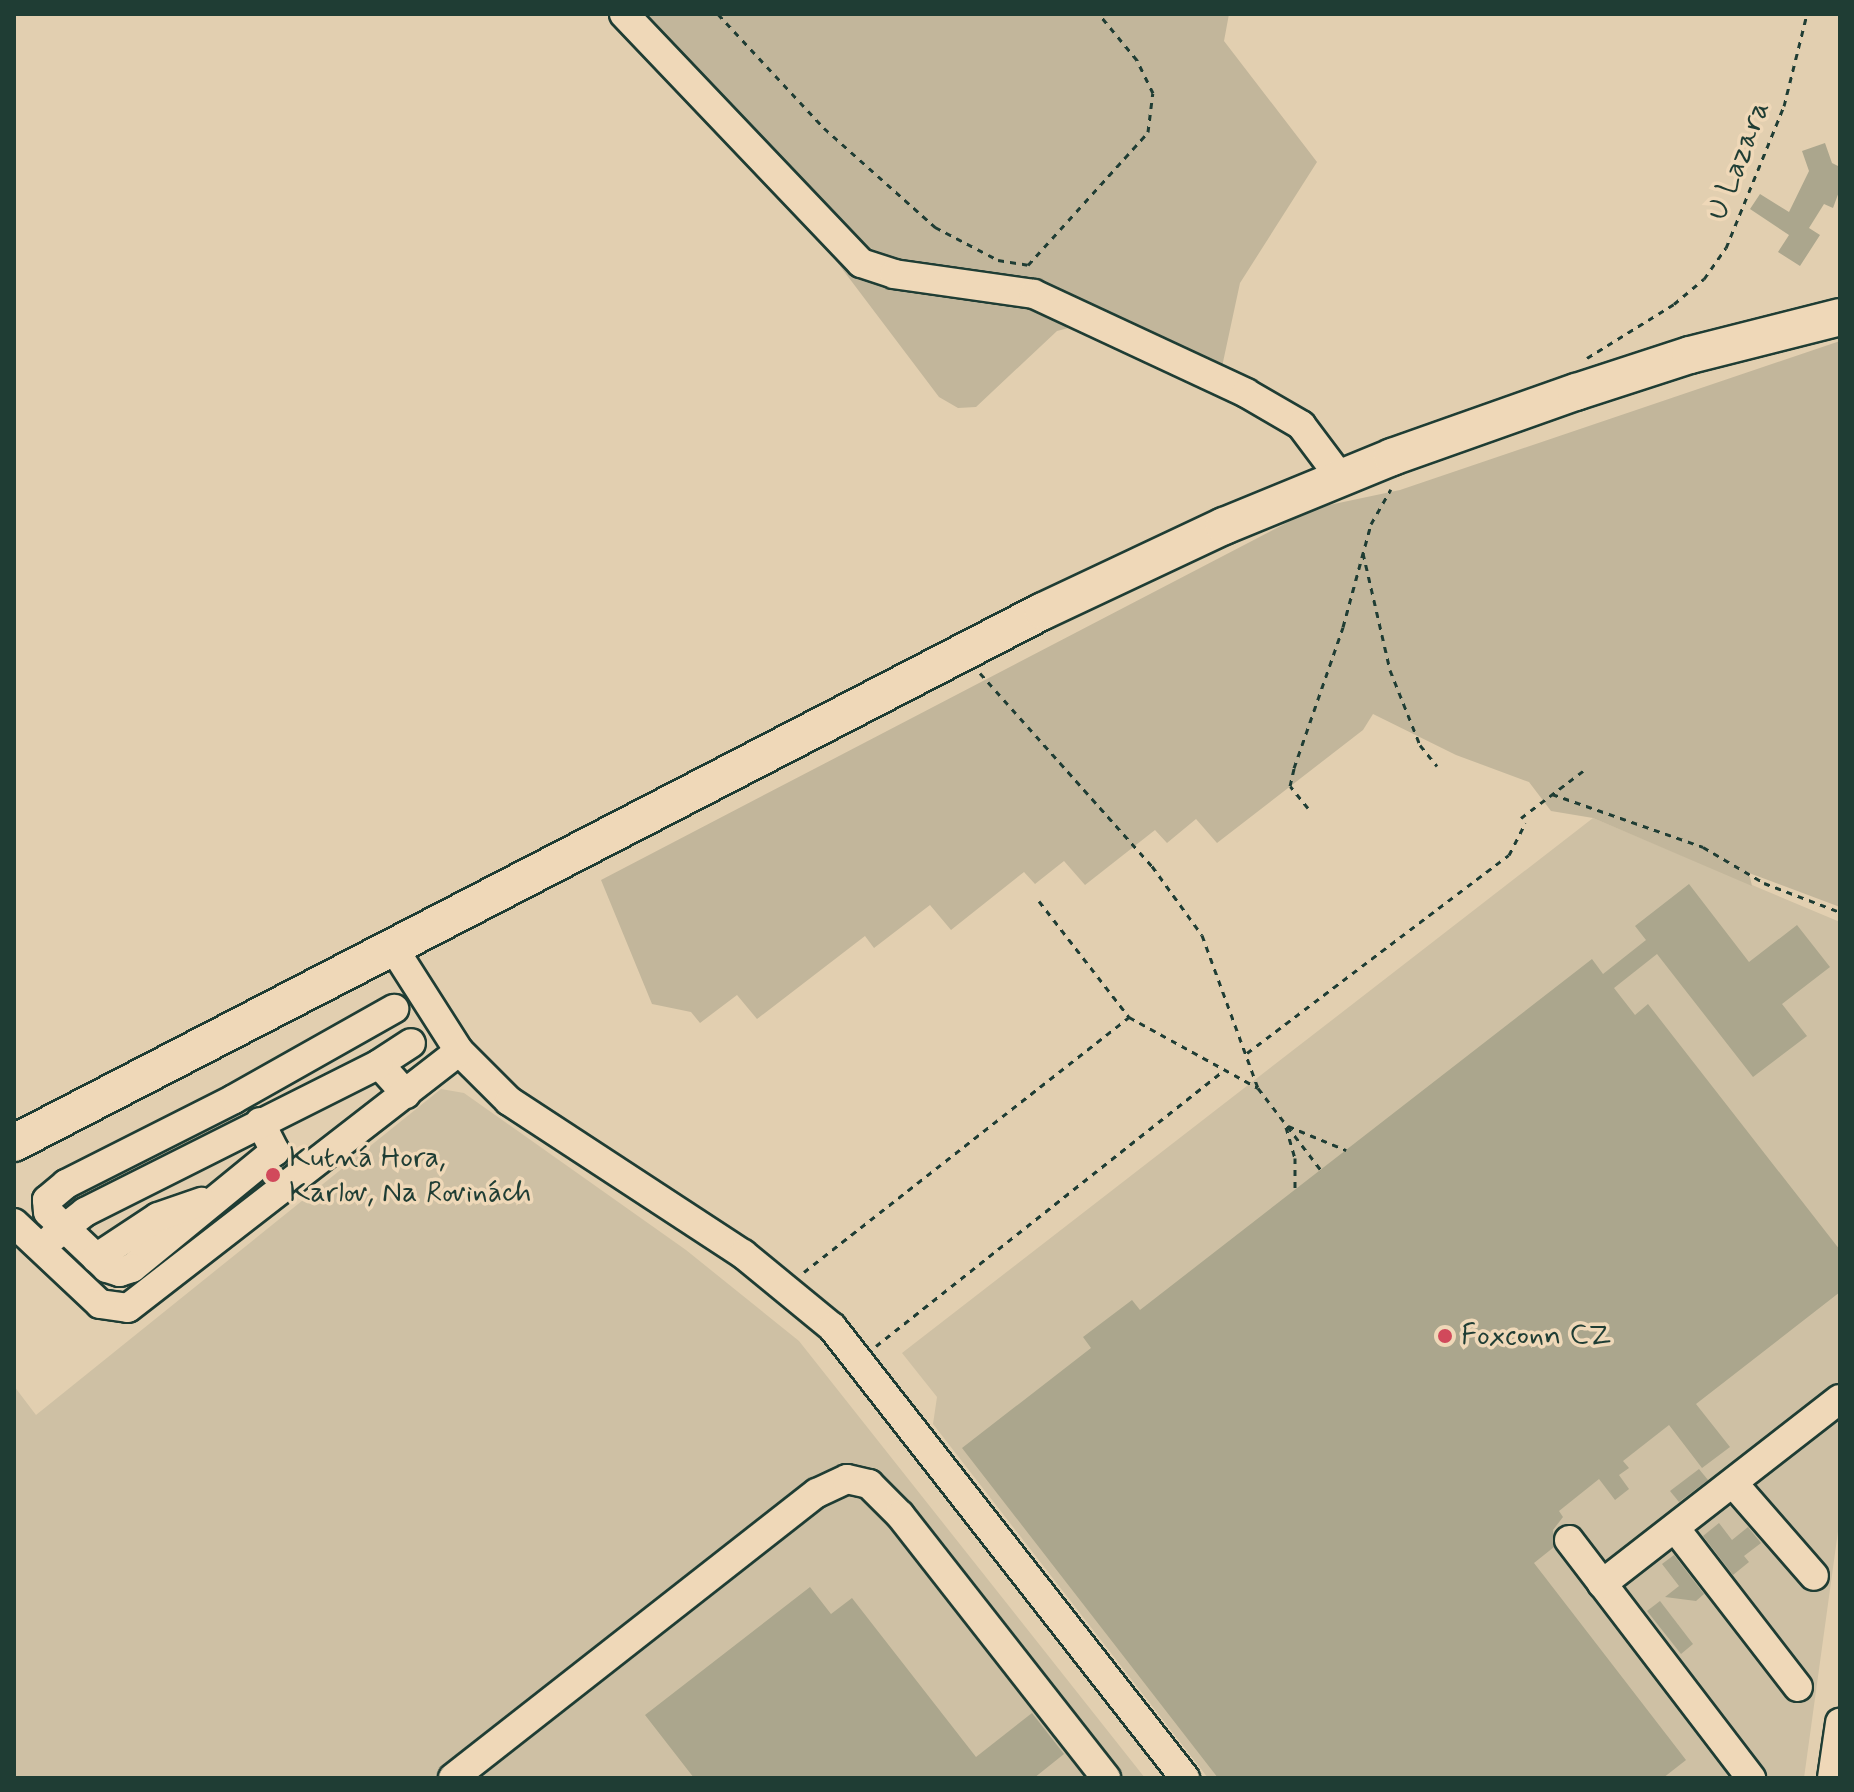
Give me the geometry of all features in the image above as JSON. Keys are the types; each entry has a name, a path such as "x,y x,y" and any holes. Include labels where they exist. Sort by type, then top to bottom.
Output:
{"main road":[{"path":"14,1143 1043,611 1340,477 1642,370 1840,317"}],"street":[{"path":"624,14 861,263 894,274 1034,294 1301,425 1340,477"},
{"path":"394,949 459,1051 509,1101 743,1254 832,1327 1185,1778"},
{"path":"260,1122 275,1151 132,1268 115,1272 64,1228 46,1207 55,1191 394,1009"},
{"path":"40,1248 64,1228 260,1122 379,1064 411,1043"},
{"path":"14,1223 100,1304 128,1308 459,1051"},
{"path":"379,1064 406,1094"},
{"path":"1602,1584 1840,1399"},
{"path":"453,1778 817,1493 847,1479 869,1484 900,1515 1106,1778"},
{"path":"1733,1483 1814,1576"},
{"path":"1675,1528 1798,1687"},
{"path":"1569,1540 1751,1778"},
{"path":"1832,1778 1840,1723"}],"path":[{"path":"718,14 824,128 935,227 998,260 1028,265 1148,132 1153,93 1137,60 1099,14"},
{"path":"1743,14 1755,14"},
{"name":"U Lazara","path":"1579,363 1674,304 1704,279 1726,248 1784,106 1807,14"},
{"path":"1308,808 1290,786 1376,510 1399,478"},
{"path":"1363,549 1390,670 1420,745 1437,766"},
{"path":"980,673 1152,866 1202,935 1258,1089 1321,1170"},
{"path":"1521,818 1583,771"},
{"path":"1552,794 1703,847 1764,883 1840,912"},
{"path":"1245,1054 1509,855 1525,823"},
{"path":"1039,901 1129,1017 1258,1089"},
{"path":"804,1278 809,1265 1129,1017"},
{"path":"871,1350 1224,1070"},
{"path":"1285,1124 1346,1150"},
{"path":"1285,1124 1295,1158 1295,1190"}],"shaded area":[{"path":"612,14 1229,14 1224,41 1317,162 1240,283 1217,390 1080,325 1057,331 976,407 958,408 939,397 812,229"},
{"path":"1840,341 1840,907 1749,873 1752,886 1593,818 1551,811 1529,782 1456,755 1373,714 1363,730 1217,843 1196,819 1167,843 1155,830 1085,885 1064,861 1035,884 1024,872 951,930 930,905 874,948 865,936 757,1019 737,995 700,1023 691,1012 652,1004 601,880 1315,508 1400,490"},
{"path":"1593,818 1840,922 1840,1517 1804,1778 1208,1778 933,1424 937,1397 902,1353"},
{"path":"441,1089 464,1093 686,1250 799,1341 1145,1778 14,1778 14,1386 36,1415"}],"building":[{"path":"1825,143 1832,163 1840,167 1840,189 1833,208 1824,204 1809,228 1820,235 1800,266 1778,252 1789,235 1750,209 1760,194 1789,212 1809,171 1802,151"},
{"path":"1689,884 1749,962 1797,925 1830,967 1782,1004 1807,1036 1753,1077 1657,954 1614,988 1635,1015 1648,1004 1840,1250 1840,1292 1696,1404 1730,1447 1702,1468 1669,1425 1623,1461 1629,1468 1619,1475 1629,1489 1615,1500 1599,1479 1559,1511 1563,1517 1553,1530 1554,1547 1534,1563 1686,1760 1663,1778 1218,1778 962,1448 1091,1348 1083,1337 1132,1300 1140,1310 1592,959 1603,974 1646,940 1635,926"},
{"path":"1699,1469 1708,1480 1679,1502 1670,1491"},
{"path":"1719,1523 1732,1540 1748,1527 1761,1543 1744,1556 1749,1562 1733,1575 1703,1536"},
{"path":"1674,1555 1704,1594 1696,1601 1665,1597 1679,1586 1662,1564"},
{"path":"810,1587 831,1614 852,1598 976,1757 1032,1713 1064,1754 1034,1778 694,1778 645,1715"},
{"path":"1660,1601 1693,1644 1681,1654 1647,1611"}],"place":[{"name":"Kutná Hora, Karlov, Na Rovinách","path":"273,1175"},
{"name":"Foxconn CZ","path":"1445,1336"}]}
